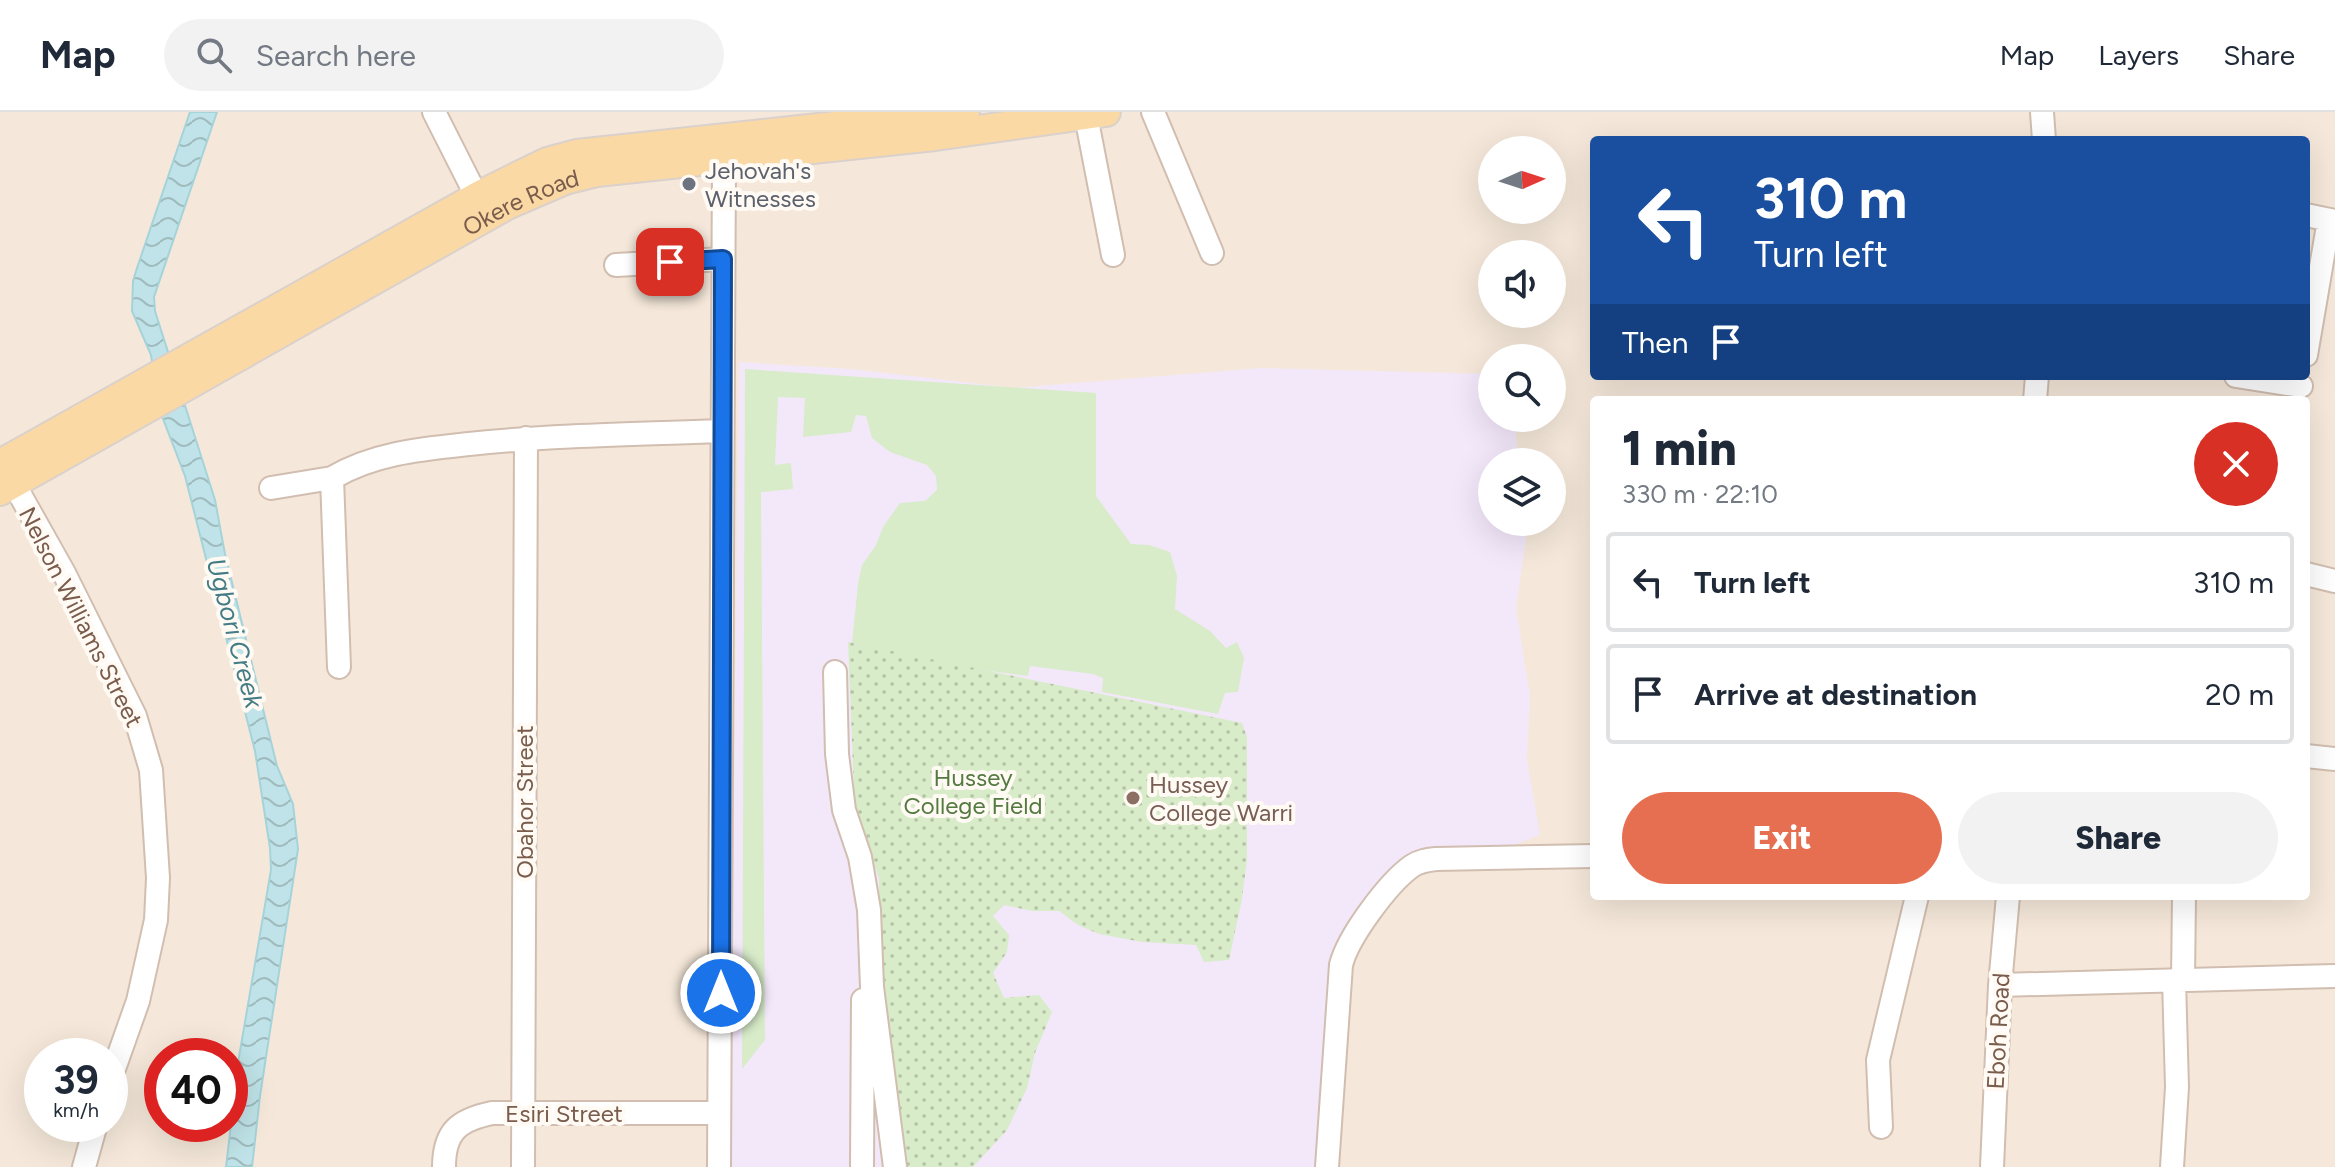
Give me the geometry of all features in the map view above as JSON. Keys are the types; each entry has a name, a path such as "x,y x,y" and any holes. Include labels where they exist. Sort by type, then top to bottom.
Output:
{"main road":[{"name":"Okere Road","path":"5,479 477,197 547,162 577,154 965,112"},
{"name":"Okere Road","path":"187,373 331,303 507,205 565,180 597,172 724,160 1096,114"}],"street":[{"path":"434,112 477,197"},
{"path":"1153,112 1212,253"},
{"path":"2042,112 2044,136"},
{"path":"1096,114 1113,255"},
{"path":"719,1167 724,160"},
{"path":"2310,216 2332,221 2310,334"},
{"path":"616,265 723,259"},
{"path":"2260,380 2301,387"},
{"path":"271,488 332,478 352,466 407,451 526,438 722,431"},
{"name":"Obahor Street","path":"523,1167 526,438"},
{"path":"332,478 339,667"},
{"name":"Nelson Williams Street","path":"5,479 64,573 135,716 151,770 158,878 156,920 138,1001 125,1038"},
{"path":"2310,575 2335,581"},
{"path":"835,672 837,754 844,810 860,857 869,910 872,987 895,1167"},
{"path":"2310,756 2335,759"},
{"path":"1327,1167 1341,965 1345,949 1400,876 1414,864 1436,859 1590,856"},
{"path":"862,1167 864,884"},
{"path":"1881,1127 1878,1060 1916,900"},
{"name":"Eboh Road","path":"1992,1167 2000,985 2008,900"},
{"path":"2172,1167 2184,900"},
{"path":"2000,985 2335,976"},
{"name":"Esiri Street","path":"444,1167 450,1135 459,1124 472,1117 492,1113 719,1113"},
{"path":"84,1167 91,1142"}],"shaded area":[{"path":"0,112 190,112 137,268 132,311 151,355 160,411 185,476 255,751 266,814 271,870 242,1038 144,1038 144,1142 229,1142 226,1167 0,1167"},
{"path":"217,112 2335,112 2335,1167 252,1167 298,849 293,804 277,766 225,554 215,500 155,311 154,297"},
{"name":"Hussey College Warri","path":"739,362 851,369 1014,388 1261,368 1478,374 1478,432 1516,432 1517,448 1478,448 1478,536 1526,536 1516,608 1530,696 1527,760 1540,835 1498,851 1417,849 1352,931 1325,1167 730,1167"}],"green space":[{"path":"745,369 1096,393 1096,496 1131,544 1149,545 1170,552 1177,576 1175,609 1210,631 1226,648 1237,642 1244,658 1238,692 1225,693 1218,714 1102,692 1103,678 1093,674 1030,666 1028,676 975,669 852,643 862,565 900,503 925,501 937,490 936,476 927,465 890,452 872,438 866,416 856,415 851,432 803,437 805,398 778,397 775,465 791,463 793,489 761,492 765,1040 742,1069"},
{"name":"Hussey College Field","path":"848,642 1242,723 1247,737 1247,859 1229,960 1204,962 1196,945 1142,942 1099,934 1078,925 1059,911 1032,911 1004,905 993,916 1009,935 1007,952 993,973 1004,998 1039,995 1052,1012 1035,1053 1027,1088 1007,1130 973,1167 899,1167 879,990 879,878 855,816"}],"water":[{"name":"Ugbori Creek","path":"190,112 217,112 154,297 155,311 215,500 225,554 277,766 293,804 298,849 252,1167 226,1167 229,1142 248,1142 248,1038 242,1038 271,870 270,848 255,751 185,476 160,411 151,355 132,311 133,281"}],"place":[{"name":"Jehovah's Witnesses","path":"689,184"},
{"name":"Hussey College Warri","path":"1133,798"}],"route":[{"path":"670,262 723,259 721,993"}]}
